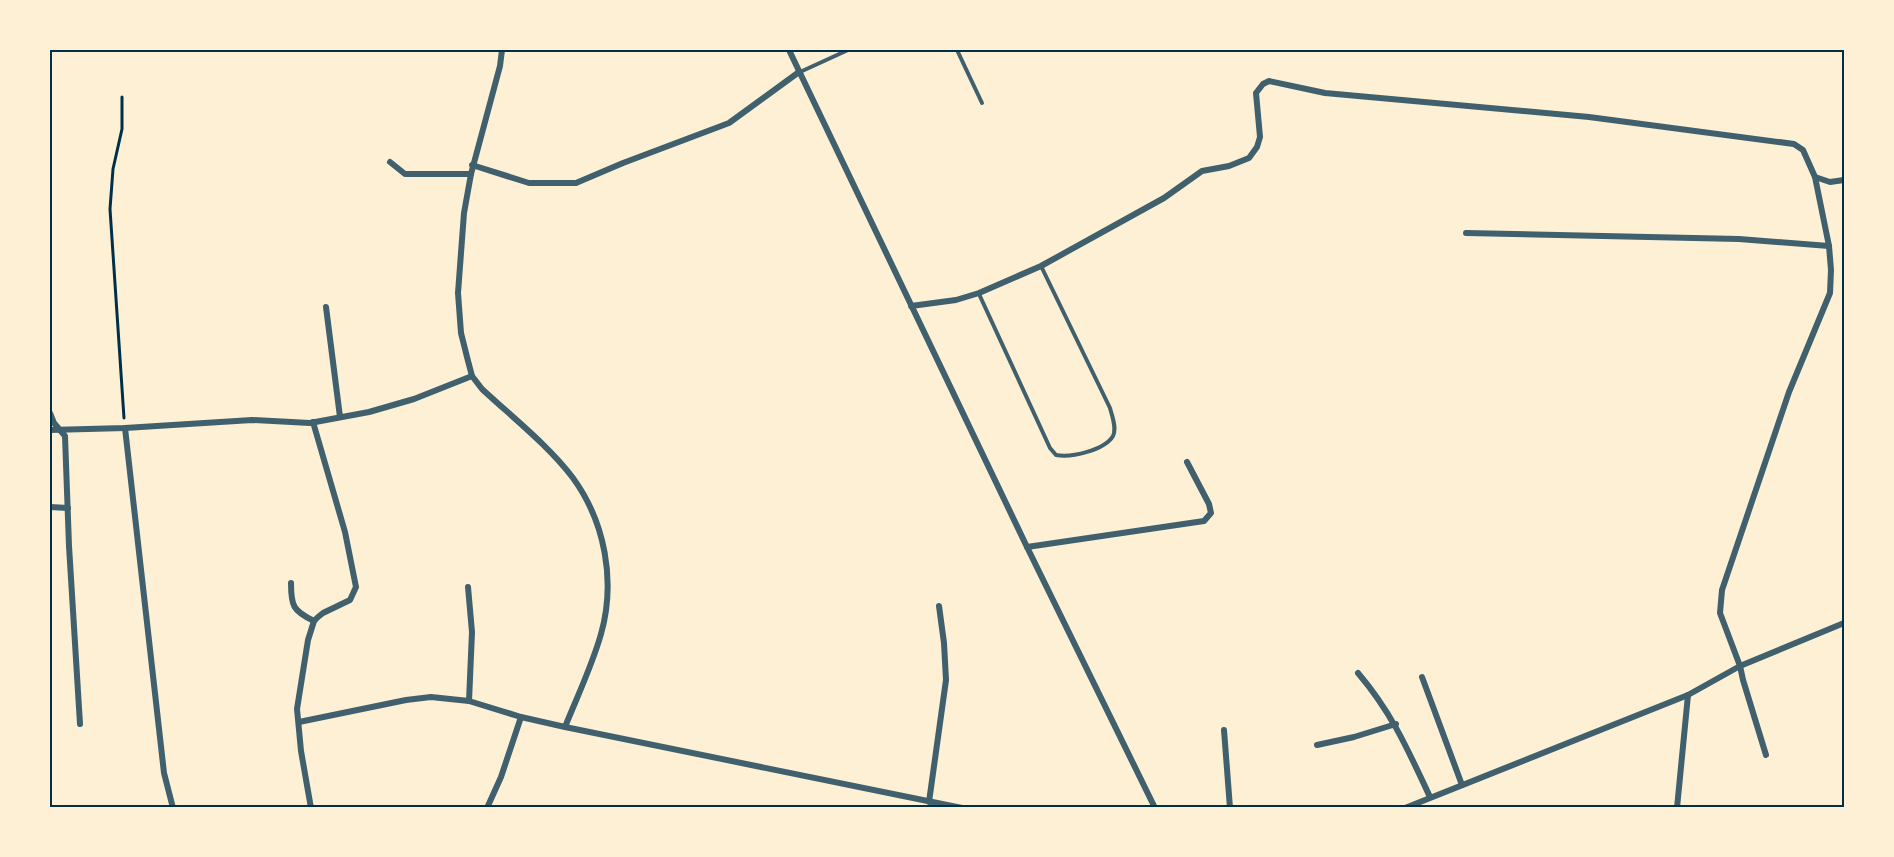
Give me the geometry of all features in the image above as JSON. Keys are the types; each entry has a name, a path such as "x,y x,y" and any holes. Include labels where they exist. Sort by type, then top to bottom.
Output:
{"street":[{"path":"502,50 500,66 472,165 464,213 458,293 461,333 472,376 482,389 558,461 573,479 598,526 609,581 607,604 601,634 565,727"},
{"path":"789,50 1027,547 1155,807"},
{"path":"472,165 529,183 576,183 729,123 799,72"},
{"path":"911,306 956,300 979,293 1041,266 1164,198 1202,171 1229,166 1249,158 1257,147 1260,137 1256,93 1263,84 1269,81 1325,93 1589,117 1794,144 1803,150 1815,177 1828,246 1831,270 1830,293 1789,392 1722,590 1720,613 1740,666 1766,755"},
{"path":"390,162 405,174 471,174"},
{"path":"1815,177 1830,182 1845,180"},
{"path":"1466,233 1739,239 1828,246"},
{"path":"326,307 340,417"},
{"path":"50,430 252,420 313,422 369,412 414,399 472,376"},
{"path":"50,412 54,423 65,436 80,724"},
{"path":"311,807 301,751 297,709 308,640 314,621 323,612 350,600 356,587 345,532 313,422"},
{"path":"125,428 164,773 172,807"},
{"path":"1027,547 1204,521 1211,513 1209,504 1187,462"},
{"path":"50,507 68,508"},
{"path":"291,583 294,608 303,616 314,621"},
{"path":"468,587 472,632 469,701"},
{"path":"929,802 946,680 939,606"},
{"path":"1405,807 1688,694 1740,666 1845,623"},
{"path":"1358,673 1376,694 1396,724 1430,797"},
{"path":"1422,677 1462,785"},
{"path":"1677,807 1688,694"},
{"path":"299,722 414,699 469,701 521,717 565,727 962,807"},
{"path":"487,807 501,777 521,717"},
{"path":"1317,745 1396,724"},
{"path":"1224,730 1230,807"}],"lane":[{"path":"799,72 848,50"},
{"path":"957,50 982,103"},
{"path":"979,293 1050,448 1056,455 1074,456 1099,446 1114,434 1110,408 1041,266"}],"path":[{"path":"122,97 122,129 113,169 110,209 125,428"}]}
